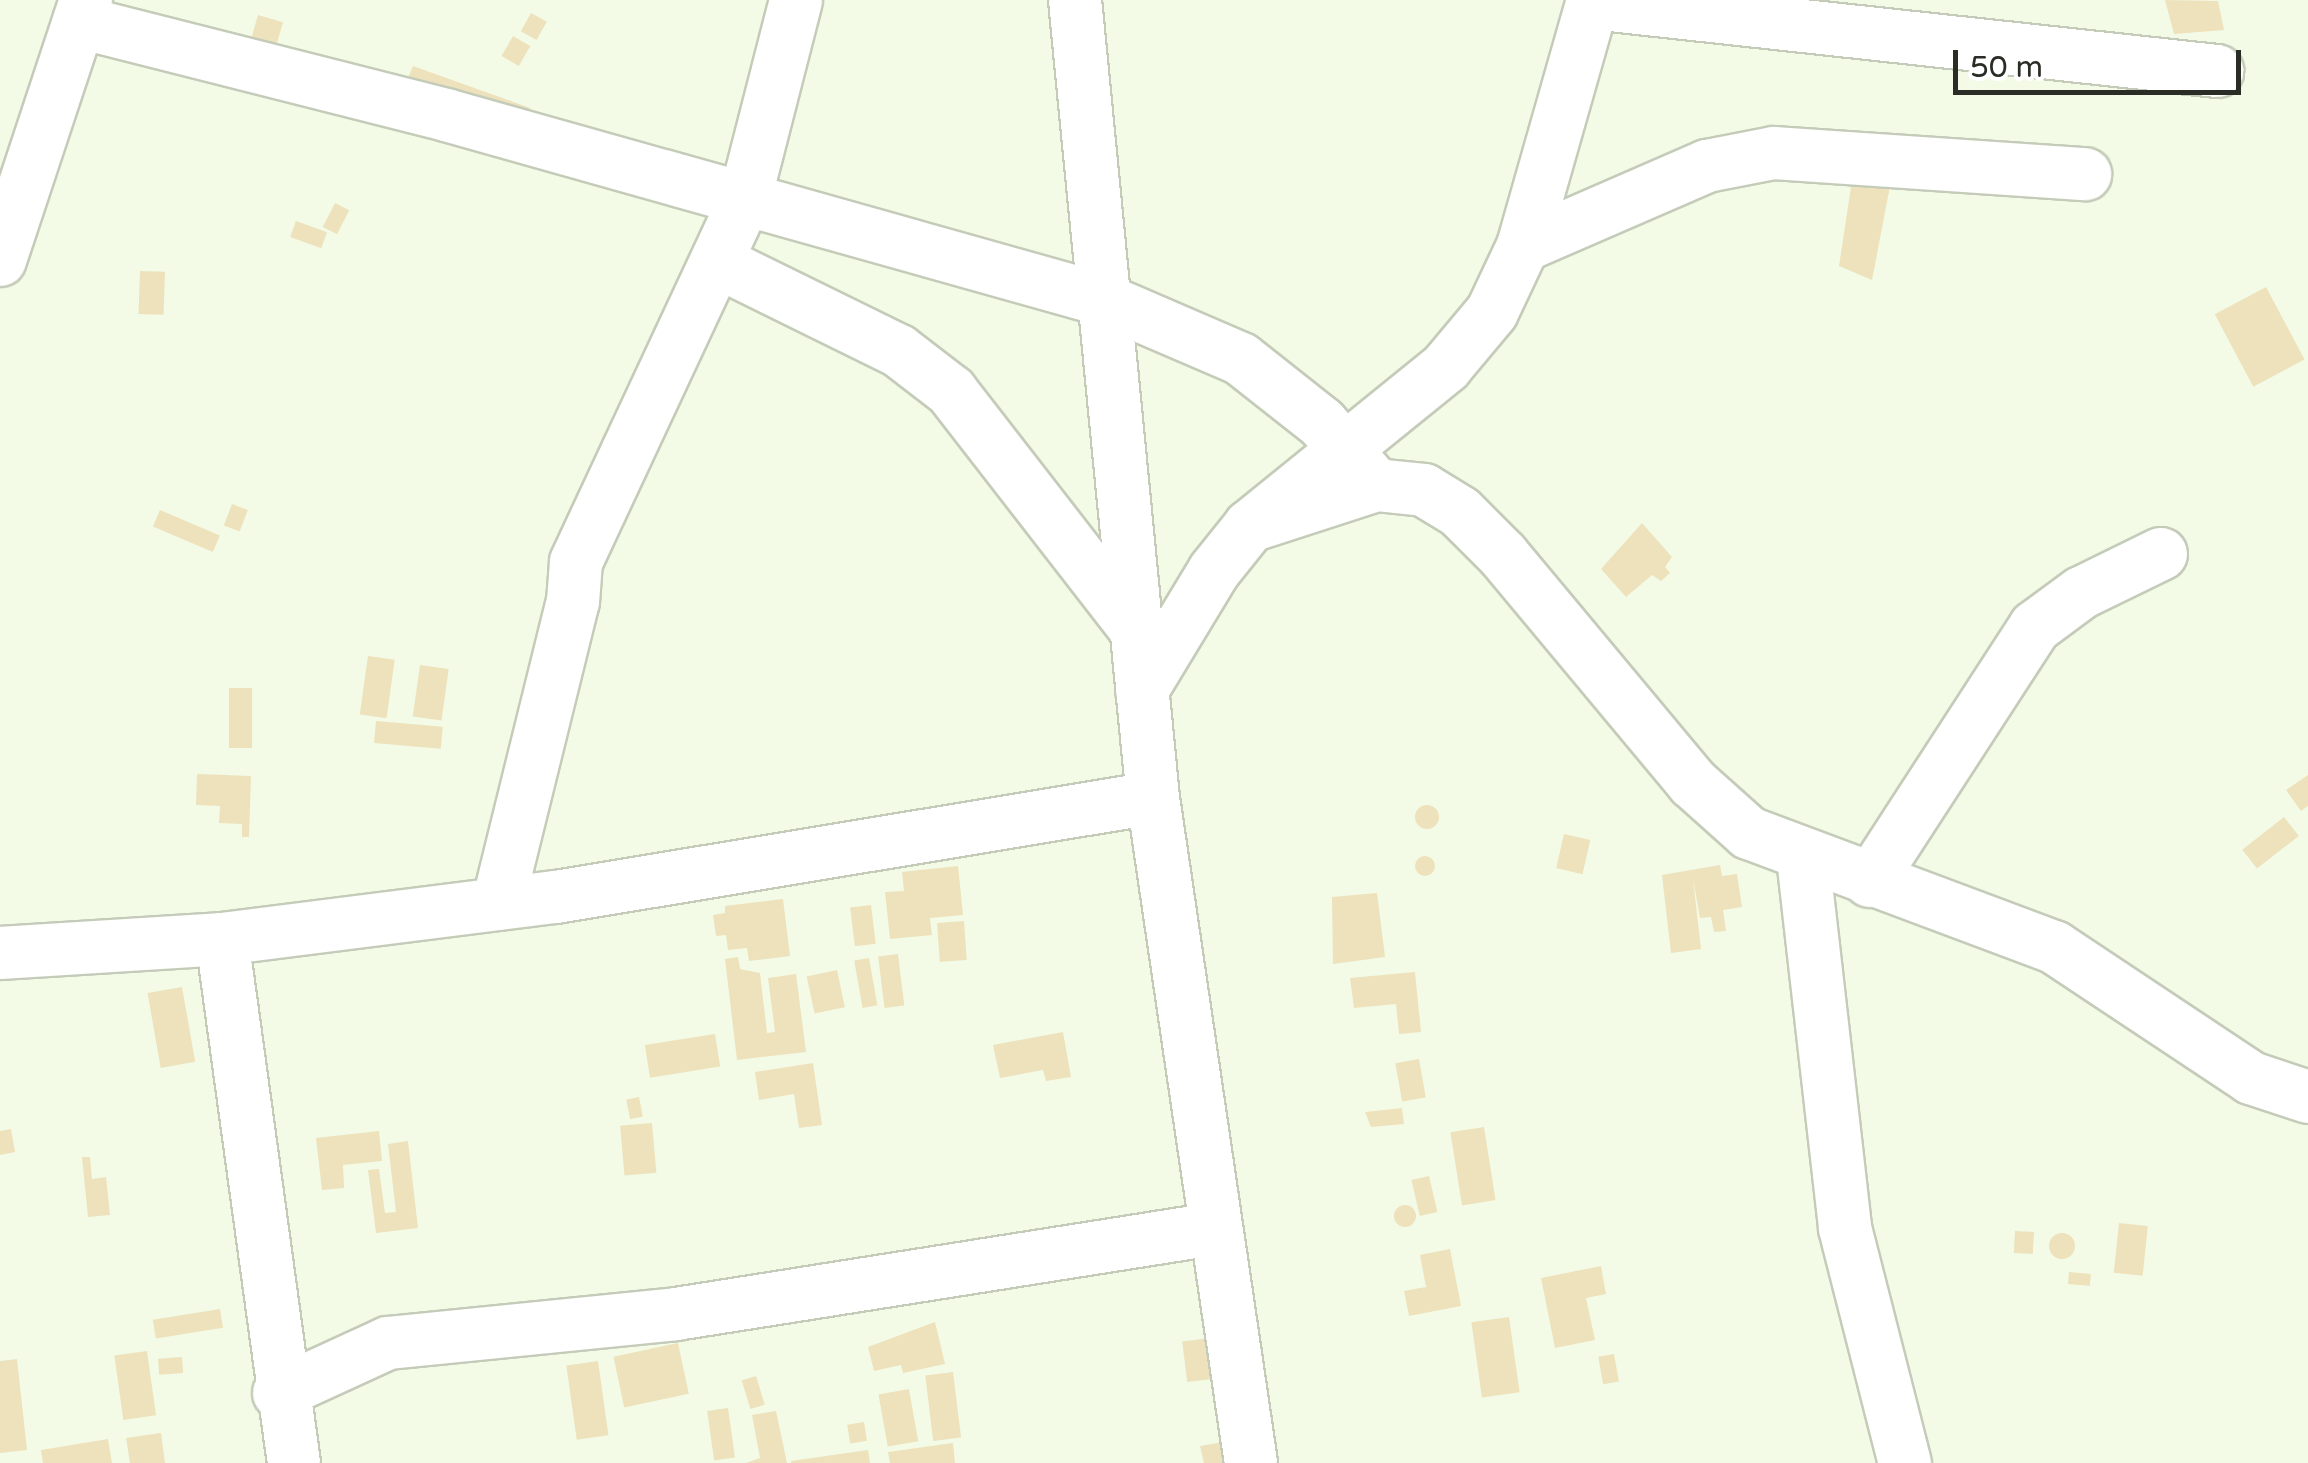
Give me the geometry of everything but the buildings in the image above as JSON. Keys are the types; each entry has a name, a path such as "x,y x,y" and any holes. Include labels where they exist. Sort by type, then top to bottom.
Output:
{"street":[{"path":"498,904 573,602 576,562 745,198 796,0"},
{"path":"1075,0 1152,798 1212,1229 1251,1463"},
{"path":"1142,690 1214,571 1250,526 1361,466 1470,343 1523,246 1592,1 2217,71"},
{"path":"0,260 83,11 1104,300 1241,359 1361,466 1424,490 1460,512 1722,812 1748,833 1803,858 2054,947 2251,1078 2308,1097"},
{"path":"1523,246 1707,166 1774,153 2085,174"},
{"path":"718,262 899,352 951,392 1137,631"},
{"path":"1870,882 2035,627 2081,593 2161,554"},
{"path":"0,953 222,938 498,904 1152,798"},
{"path":"1803,858 1845,1228 1905,1463"},
{"path":"222,938 279,1393 294,1463"},
{"path":"279,1393 388,1342 676,1314 1212,1229"}]}
